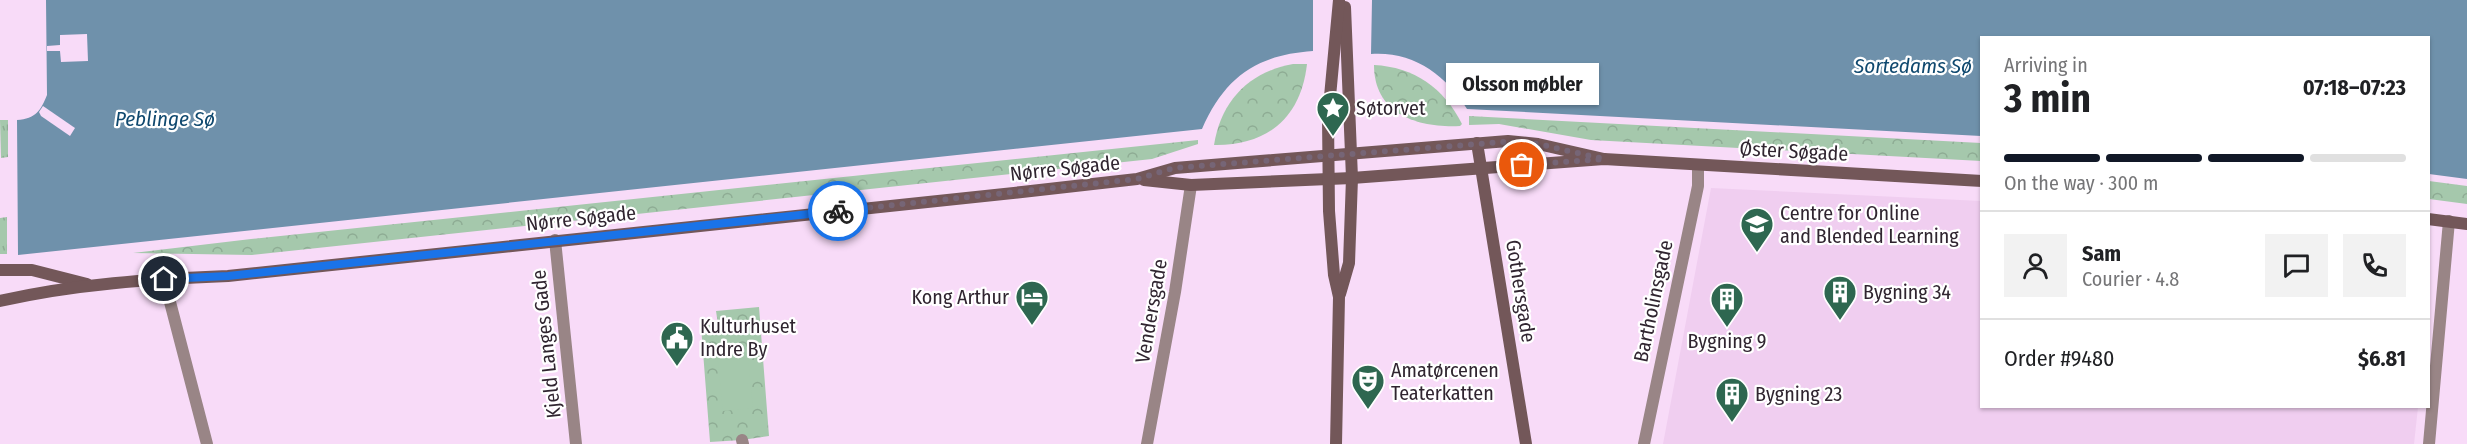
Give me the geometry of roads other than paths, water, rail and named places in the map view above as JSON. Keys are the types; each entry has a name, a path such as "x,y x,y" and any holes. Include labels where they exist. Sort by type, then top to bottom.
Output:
{"street":[{"path":"1336,444 1339,297 1334,275 1329,179 1329,94 1339,0"},
{"path":"1339,297 1349,262 1352,178 1344,0"},
{"path":"1137,179 1174,168 1508,141 1538,144 1604,159"},
{"name":"Gothersgade","path":"1477,143 1526,444"},
{"path":"1137,179 1191,185 1352,178 1604,159"},
{"name":"Øster Søgade","path":"1604,159 1980,181"},
{"name":"Bartholinsgade","path":"1644,444 1698,186 1698,166"},
{"name":"Nørre Søgade","path":"0,301 30,294 97,286 164,279 228,276 1137,179"},
{"name":"Vendersgade","path":"1147,444 1175,292 1191,185"},
{"path":"2430,219 2467,224"},
{"path":"2429,444 2449,221"},
{"name":"Kjeld Langes Gade","path":"555,240 576,444"},
{"path":"0,270 32,270 97,286"},
{"path":"164,279 207,444"},
{"name":"Nørre Søgade","path":"0,290 30,294"}],"water":[{"name":"Peblinge Sø","path":"46,0 1313,0 1313,51 1275,58 1245,72 1221,95 1202,129 18,255 17,120 29,118 37,113 47,95"},
{"name":"Sortedams Sø","path":"1372,0 2467,0 2467,179 2430,174 2430,36 1980,36 1980,136 1467,109 1449,86 1427,68 1401,57 1371,54"}],"place":[{"name":"Søtorvet","path":"1333,137"},
{"name":"Olsson møbler","path":"1522,165"},
{"name":"Centre for Online and Blended Learning","path":"1757,253"},
{"name":"Bygning 34","path":"1840,321"},
{"name":"Kong Arthur","path":"1032,326"},
{"name":"Bygning 9","path":"1727,328"},
{"name":"Kulturhuset Indre By","path":"677,367"},
{"name":"Amatørcenen Teaterkatten","path":"1368,410"},
{"name":"Bygning 23","path":"1732,423"}]}
